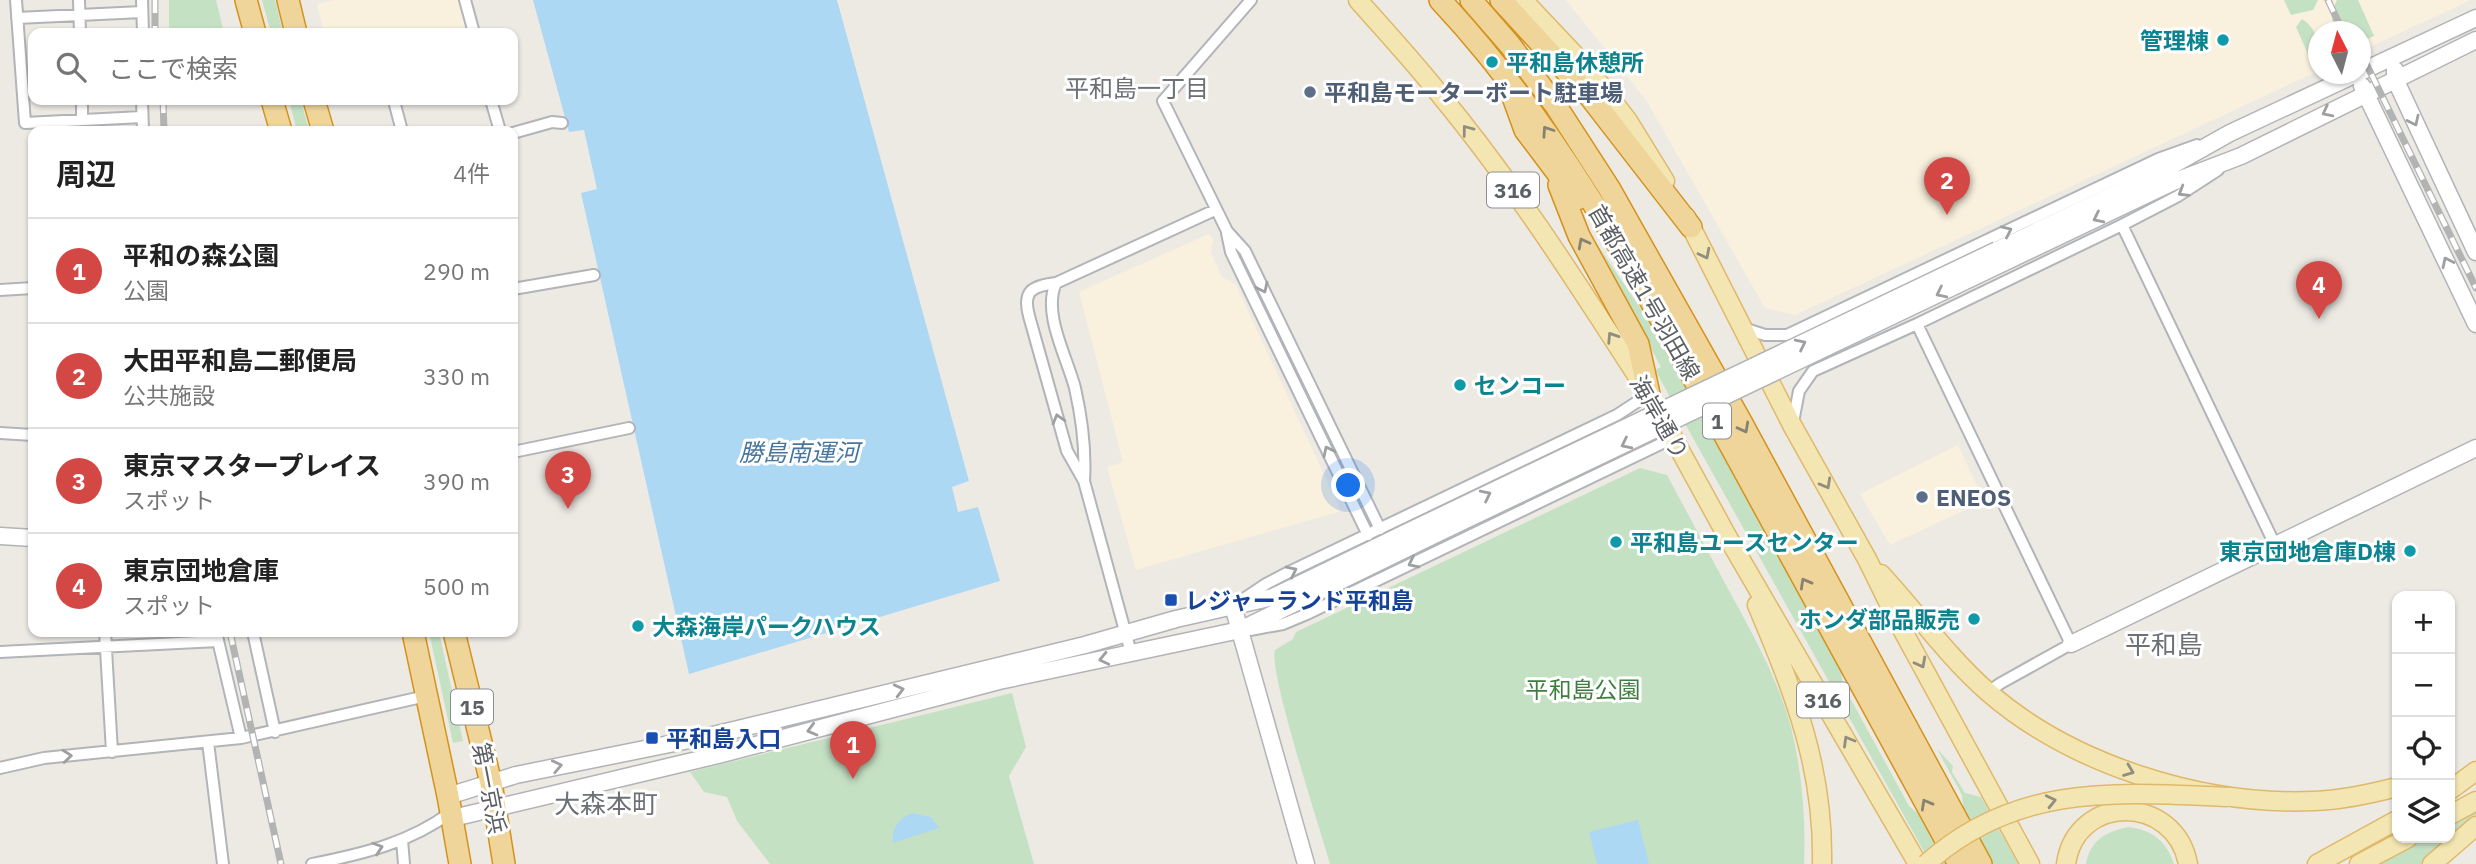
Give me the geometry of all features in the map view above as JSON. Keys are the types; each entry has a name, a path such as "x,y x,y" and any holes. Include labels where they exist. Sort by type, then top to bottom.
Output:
{"highway":[{"path":"246,0 254,28"},
{"path":"288,0 295,28"},
{"name":"首都高速1号羽田線","path":"1440,0 1539,119 1592,199 1959,864"},
{"name":"首都高速1号羽田線","path":"1471,0 1510,45 1556,106 1609,188 1740,420 1981,864"},
{"path":"1501,0 1591,98 1691,227"},
{"path":"1506,79 1525,130 1648,297"},
{"path":"273,105 280,126"},
{"path":"315,105 322,126"},
{"path":"1554,170 1579,236 1637,344 1649,394"},
{"name":"第一京浜","path":"413,637 451,809 460,864"},
{"name":"第一京浜","path":"455,637 491,783 504,864"},
{"path":"1880,648 1934,776"}],"main road":[{"name":"海岸通り","path":"1358,0 1442,96 1517,195 1649,394 1727,536 1918,864"},
{"path":"1523,0 1590,71 1628,121 1691,227 1792,425 2030,864"},
{"path":"1727,536 1804,724 1819,798 1822,864"},
{"path":"1867,559 1947,652 1989,692 2045,732 2110,764 2149,778 2228,797"},
{"path":"2455,772 2476,766"},
{"path":"2455,786 2476,771"},
{"path":"1926,864 1946,847 1987,823 2009,813 2054,800 2105,793 2284,801 2340,799 2392,788"},
{"path":"2455,812 2476,801"},
{"path":"2066,864 2074,838 2085,826 2100,817 2128,810 2157,818 2169,826 2178,836 2189,864"},
{"path":"2317,864 2392,823"},
{"path":"2432,864 2476,826"},
{"path":"2359,864 2399,843"}],"street":[{"path":"16,0 25,123 142,117"},
{"path":"79,0 80,28"},
{"path":"142,0 142,28"},
{"path":"465,0 473,28"},
{"path":"1251,0 1163,101 1215,210 1227,231 1245,251 1380,529"},
{"path":"1534,0 1560,38"},
{"path":"17,18 142,12"},
{"path":"2371,68 2476,18"},
{"path":"1792,425 1799,391 1813,371 2122,225 2178,196 2241,156 2476,40"},
{"path":"2395,57 2395,79 2476,252"},
{"path":"21,69 28,68"},
{"path":"1743,328 1765,335 1787,335 2158,159 2230,133 2337,84"},
{"path":"2361,84 2476,324"},
{"path":"82,105 82,120"},
{"path":"142,105 143,126"},
{"path":"395,105 401,126"},
{"path":"492,105 499,126"},
{"path":"518,132 552,122 562,123"},
{"path":"2000,257 2230,133"},
{"path":"312,864 353,856 429,828 451,809 491,783 567,764 709,736 1273,597 1427,531 2000,257 2173,182 2241,156"},
{"path":"1131,653 1084,481 1067,451 1027,307 1030,290 1036,286 1056,283 1215,210"},
{"path":"2122,225 2275,545"},
{"path":"1227,231 1231,252 1368,535"},
{"path":"518,288 594,275"},
{"path":"1056,283 1050,304 1080,415 1086,453 1084,481"},
{"path":"0,290 28,288"},
{"path":"1917,324 2071,644"},
{"path":"1233,606 1266,584 1617,415 1649,394"},
{"path":"518,451 629,428"},
{"path":"0,433 28,435"},
{"path":"451,809 495,806 718,755 999,681 1283,624 1673,438"},
{"path":"1989,692 2001,682 2071,644 2476,448"},
{"path":"1240,631 1427,531"},
{"path":"0,536 28,538"},
{"path":"1233,606 1306,864"},
{"path":"105,637 113,752"},
{"path":"0,652 106,647 207,637"},
{"path":"217,637 241,738"},
{"path":"254,637 275,732"},
{"path":"0,768 44,758 241,738 426,696"},
{"path":"208,743 223,864"},
{"path":"402,840 404,864"}],"shaded area":[{"path":"333,0 460,0 468,28 323,28 317,4"},
{"path":"1566,0 2471,0 2371,46 2371,21 2308,21 2308,76 1795,315 1765,308 1646,100"},
{"path":"1209,234 1213,239 1211,253 1222,277 1236,285 1341,511 1136,570 1107,467 1123,462 1079,292"},
{"name":"ENEOS","path":"1958,445 1984,501 1890,545 1860,494"}],"green space":[{"path":"169,0 216,0 223,28 169,28"},
{"path":"262,0 275,0 282,28 270,28"},
{"path":"2284,0 2318,0 2313,10 2291,15"},
{"path":"2337,0 2358,0 2367,21 2333,21 2333,9"},
{"path":"2302,19 2308,24 2308,54 2296,27"},
{"path":"290,105 302,105 308,126 296,126"},
{"path":"1593,238 1649,321 1840,662 1843,685 1909,806 1929,823 1951,864 1931,864 1655,370 1661,367 1628,305 1596,254"},
{"name":"平和島公園","path":"1640,468 1667,475 1774,679 1792,731 1801,780 1804,864 1330,864 1279,688 1275,650 1293,639 1296,632"},
{"path":"430,637 440,637 463,741 453,743"},
{"path":"1012,693 1026,747 1009,776 1034,864 770,864 737,821 727,797 704,792 690,772"},
{"path":"1937,749 1953,766 1952,772 1965,793 1981,797 2018,864 1992,864 1964,814 1962,795"},
{"path":"2476,810 2476,818 2455,836 2455,822"},
{"path":"2128,827 2157,838 2167,849 2174,864 2086,864 2091,849 2100,838"},
{"path":"2418,843 2447,843 2422,864 2380,864"}],"water":[{"name":"勝島南運河","path":"533,0 837,0 969,481 952,487 958,512 978,507 1000,581 689,674 581,193 597,189 584,130 569,132"},
{"path":"913,813 931,817 939,828 893,843 893,832 897,824"},
{"path":"1638,820 1649,864 1597,864 1589,832"}],"railway":[{"path":"155,0 155,28"},
{"path":"2328,0 2338,21"},
{"path":"2371,73 2476,288"},
{"path":"163,105 164,126"},
{"path":"231,637 281,864"}],"place":[{"name":"管理棟","path":"2223,40"},
{"name":"平和島休憩所","path":"1492,62"},
{"name":"平和島モーターボート駐車場","path":"1310,92"},
{"name":"大田平和島二郵便局","path":"1947,215"},
{"name":"東京団地倉庫","path":"2319,319"},
{"name":"センコー","path":"1460,385"},
{"name":"ENEOS","path":"1922,497"},
{"name":"東京マスタープレイス","path":"568,509"},
{"name":"平和島ユースセンター","path":"1616,542"},
{"name":"東京団地倉庫D棟","path":"2410,551"},
{"name":"レジャーランド平和島","path":"1171,600"},
{"name":"ホンダ部品販売","path":"1974,619"},
{"name":"大森海岸パークハウス","path":"638,626"},
{"name":"平和島入口","path":"652,738"},
{"name":"平和の森公園","path":"853,779"}],"district":[{"name":"平和島一丁目","path":"1137,88"},
{"name":"平和島","path":"2164,644"},
{"name":"大森本町","path":"606,803"}]}
